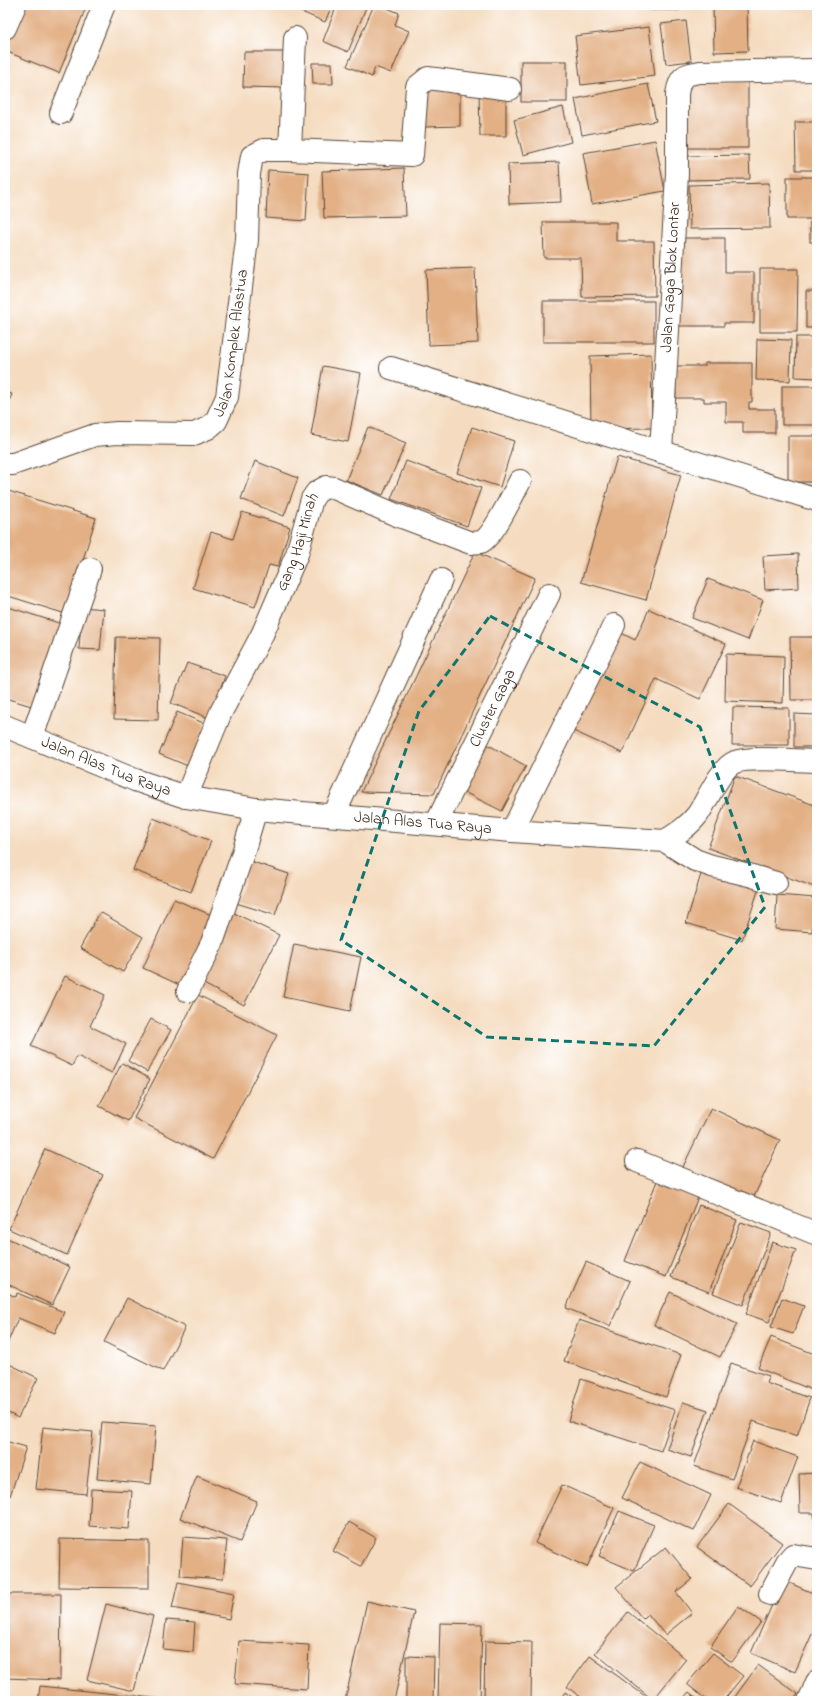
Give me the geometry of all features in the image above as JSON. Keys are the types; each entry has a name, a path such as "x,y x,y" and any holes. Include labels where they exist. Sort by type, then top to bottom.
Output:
{"street":[{"path":"5,28 15,5"},
{"path":"61,113 104,5"},
{"path":"290,150 295,38"},
{"name":"Jalan Gaga Blok Lontar","path":"662,452 677,174 677,94 679,82 686,75 700,72 817,70"},
{"name":"Jalan Komplek Alastua","path":"5,464 14,464 95,435 117,433 194,434 208,428 216,421 227,397 247,240 249,174 252,156 264,150 412,155 417,87 428,78 510,89"},
{"path":"391,368 612,438 817,500"},
{"name":"Gang Haji Minah","path":"186,797 221,712 262,635 297,554 312,499 317,492 326,487 334,488 394,514 472,543 481,542 488,536 520,481"},
{"path":"32,737 90,570"},
{"path":"334,815 441,580"},
{"name":"Cluster Gaga","path":"436,824 550,594"},
{"path":"512,831 614,626"},
{"name":"Jalan Alas Tua Raya","path":"5,726 135,780 186,797 256,809 512,831 665,840"},
{"path":"776,883 695,860 665,840 682,831 697,815 725,770 734,762 749,759 817,761"},
{"path":"188,991 212,943 243,853 256,809"},
{"path":"637,1161 817,1234"},
{"path":"770,1594 787,1562 793,1555 817,1559"},
{"path":"809,1701 817,1682"}],"highlighted area":[{"path":"490,616 700,727 765,907 654,1046 487,1037 341,940 419,711"}],"building":[{"path":"22,5 87,5 59,73 5,51 5,45"},
{"path":"285,5 332,5 325,22"},
{"path":"337,5 367,5 348,52 323,41"},
{"path":"374,5 380,5 399,13 395,25 409,31 391,73 375,67 372,77 347,66"},
{"path":"651,5 679,5 679,10 651,10"},
{"path":"713,5 747,5 748,51 714,52"},
{"path":"686,21 691,61 666,64 661,24"},
{"path":"649,27 655,76 581,85 575,36"},
{"path":"244,52 288,52 287,88 243,87"},
{"path":"521,61 567,61 567,102 521,102"},
{"path":"312,63 332,63 333,84 313,84"},
{"path":"687,82 748,82 748,148 687,148"},
{"path":"648,84 656,121 582,135 575,99"},
{"path":"460,86 460,126 425,127 424,87"},
{"path":"479,92 506,92 506,136 480,136"},
{"path":"563,107 571,142 523,155 514,120"},
{"path":"795,122 817,122 817,170 796,170"},
{"path":"655,140 665,191 592,204 583,153"},
{"path":"749,155 750,179 684,180 683,156"},
{"path":"559,162 561,202 509,204 508,164"},
{"path":"404,168 406,216 324,218 322,171"},
{"path":"268,170 309,173 306,221 266,218"},
{"path":"787,177 817,177 817,219 787,219"},
{"path":"769,183 770,228 690,229 689,185"},
{"path":"543,222 616,222 616,241 654,241 655,296 582,297 581,258 544,258"},
{"path":"810,222 817,222 817,242 810,242"},
{"path":"678,238 725,238 725,272 754,272 754,323 724,323 724,326 677,326"},
{"path":"475,268 478,343 429,345 426,270"},
{"path":"760,269 798,269 797,332 760,332"},
{"path":"806,291 817,291 817,328 806,328"},
{"path":"543,301 654,301 654,342 543,342"},
{"path":"796,337 817,337 817,378 795,377"},
{"path":"757,339 791,340 790,381 756,380"},
{"path":"651,354 652,428 591,429 590,356"},
{"path":"705,363 752,363 752,402 749,402 749,409 775,409 775,433 743,433 743,422 726,422 726,402 704,402 704,398 676,398 676,366 705,366"},
{"path":"323,366 361,373 348,442 311,435"},
{"path":"782,386 817,386 817,425 782,425"},
{"path":"5,392 12,394 5,411"},
{"path":"368,427 406,443 383,495 346,480"},
{"path":"472,427 514,441 500,487 457,473"},
{"path":"788,436 817,436 817,482 788,482"},
{"path":"617,457 681,475 646,600 581,582"},
{"path":"255,461 298,478 284,516 241,499"},
{"path":"406,461 481,488 467,526 391,499"},
{"path":"5,490 96,518 66,614 5,595"},
{"path":"242,512 290,527 278,567 269,565 255,607 193,588 211,532 233,539"},
{"path":"475,552 535,578 434,794 361,792"},
{"path":"798,554 799,588 765,590 763,556"},
{"path":"708,579 763,600 748,640 692,618"},
{"path":"5,606 65,625 38,708 5,698"},
{"path":"82,607 104,609 100,650 79,649"},
{"path":"649,609 726,644 700,699 656,679 622,753 569,729 615,630 635,640"},
{"path":"116,637 160,638 158,720 114,719"},
{"path":"790,637 817,637 817,700 791,700"},
{"path":"726,654 784,656 783,703 725,701"},
{"path":"187,663 225,676 209,718 171,703"},
{"path":"733,707 789,708 789,745 732,745"},
{"path":"177,712 206,724 188,766 159,754"},
{"path":"794,714 817,715 817,747 794,747"},
{"path":"485,743 526,766 502,811 460,790"},
{"path":"735,776 817,806 817,888 708,848"},
{"path":"153,818 211,841 191,892 133,870"},
{"path":"250,861 289,874 275,915 236,903"},
{"path":"702,871 759,888 742,940 686,923"},
{"path":"777,895 815,898 812,932 775,929"},
{"path":"174,899 218,918 186,988 143,968"},
{"path":"230,911 279,935 244,1005 196,980"},
{"path":"100,912 143,937 123,972 80,948"},
{"path":"294,944 361,957 350,1011 283,997"},
{"path":"65,976 105,995 90,1026 126,1044 112,1073 77,1056 72,1066 31,1046"},
{"path":"198,995 277,1035 213,1159 134,1118"},
{"path":"151,1019 171,1030 147,1072 128,1061"},
{"path":"122,1063 150,1079 128,1121 99,1106"},
{"path":"711,1108 780,1140 752,1201 682,1169"},
{"path":"45,1149 103,1175 67,1255 9,1229"},
{"path":"657,1181 698,1197 666,1277 625,1261"},
{"path":"699,1205 737,1220 709,1292 671,1277"},
{"path":"741,1222 771,1233 743,1305 713,1293"},
{"path":"5,1237 70,1267 52,1305 5,1283"},
{"path":"772,1242 796,1250 769,1322 746,1314"},
{"path":"586,1262 630,1281 610,1326 566,1308"},
{"path":"5,1292 16,1297 17,1293 64,1312 55,1333 18,1318 7,1344 5,1343"},
{"path":"670,1292 737,1324 720,1357 654,1325"},
{"path":"127,1298 185,1327 163,1371 104,1342"},
{"path":"782,1298 804,1306 793,1334 771,1327"},
{"path":"579,1320 681,1355 666,1397 564,1361"},
{"path":"771,1337 817,1355 817,1392 758,1368"},
{"path":"5,1362 38,1378 18,1418 5,1411"},
{"path":"731,1363 769,1376 766,1383 810,1398 797,1436 753,1421 732,1479 694,1466"},
{"path":"581,1379 675,1410 661,1451 568,1421"},
{"path":"683,1402 708,1410 691,1457 667,1449"},
{"path":"102,1422 156,1426 151,1484 97,1479"},
{"path":"43,1427 93,1432 86,1494 36,1489"},
{"path":"5,1441 26,1447 10,1496 5,1495"},
{"path":"753,1441 798,1457 781,1503 736,1487"},
{"path":"640,1462 711,1495 694,1531 622,1498"},
{"path":"817,1473 816,1554 814,1513 800,1513 799,1474"},
{"path":"197,1476 257,1501 240,1542 180,1518"},
{"path":"562,1485 614,1508 587,1567 535,1543"},
{"path":"91,1489 132,1491 129,1529 89,1526"},
{"path":"729,1504 782,1543 750,1586 697,1547"},
{"path":"619,1511 654,1525 634,1571 599,1556"},
{"path":"349,1522 376,1538 361,1566 333,1551"},
{"path":"183,1537 227,1540 223,1579 180,1576"},
{"path":"60,1539 149,1541 149,1588 59,1587"},
{"path":"666,1547 692,1579 676,1592 692,1613 665,1635 648,1614 643,1619 616,1587"},
{"path":"783,1580 817,1595 817,1623 795,1672 751,1653"},
{"path":"178,1582 234,1593 229,1619 172,1608"},
{"path":"5,1594 61,1594 60,1680 5,1678"},
{"path":"367,1601 414,1612 394,1701 345,1701"},
{"path":"106,1604 153,1616 134,1691 87,1680"},
{"path":"738,1606 761,1622 732,1662 710,1647"},
{"path":"628,1612 686,1659 653,1700 595,1653"},
{"path":"166,1620 195,1622 193,1652 163,1649"},
{"path":"440,1623 482,1624 480,1701 438,1701"},
{"path":"239,1641 309,1645 307,1689 235,1684"},
{"path":"485,1641 532,1642 531,1701 484,1701"},
{"path":"713,1653 743,1676 723,1701 708,1701 687,1684"},
{"path":"406,1656 434,1657 433,1701 406,1701"},
{"path":"590,1656 652,1701 586,1701 567,1687"},
{"path":"758,1665 798,1694 793,1701 732,1701"},
{"path":"40,1686 172,1700 172,1701 38,1701"},
{"path":"565,1692 578,1701 559,1701"},
{"path":"689,1692 700,1701 681,1701"}]}
